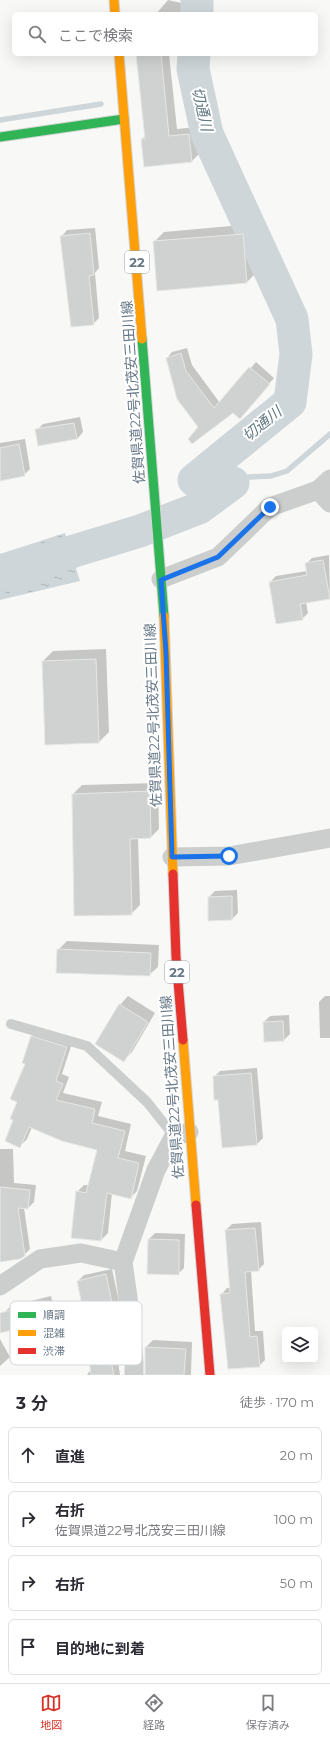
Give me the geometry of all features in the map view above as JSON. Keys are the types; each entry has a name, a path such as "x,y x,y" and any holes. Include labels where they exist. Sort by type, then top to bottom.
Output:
{"main road":[{"path":"114,0 115,12"},
{"name":"佐賀県道22号北茂安三田川線","path":"119,56 166,653 182,1134 210,1375"},
{"path":"0,137 124,119"}],"street":[{"path":"161,574 218,557 270,507 326,491"},
{"path":"172,857 229,856 330,838"},
{"path":"128,1301 123,1262 156,1170 182,1134"},
{"path":"0,1286 40,1259 81,1253 123,1262"}],"lane":[{"path":"11,1024 86,1046 182,1134"}],"water":[{"path":"65,533 80,581 0,600 0,554"}],"building":[{"path":"136,56 161,56 169,136 189,134 192,162 144,167 141,139 145,139"},
{"path":"90,233 94,275 89,276 94,325 71,327 60,236"},
{"path":"243,234 247,283 157,291 153,241"},
{"path":"181,353 186,371 214,408 249,367 270,384 240,419 233,413 192,444 188,439 198,427 177,399 166,358"},
{"path":"74,423 77,439 38,446 35,429"},
{"path":"19,444 25,476 0,481 0,448"},
{"path":"323,560 330,599 300,604 303,620 276,624 269,582 307,575 305,563"},
{"path":"96,659 99,743 45,745 42,661"},
{"path":"150,791 151,838 130,839 132,915 74,916 72,794"},
{"path":"232,896 232,920 208,921 208,897"},
{"path":"57,949 151,953 150,976 56,973"},
{"path":"119,1004 148,1022 124,1062 95,1044"},
{"path":"283,1021 284,1041 264,1042 263,1022"},
{"path":"31,1036 67,1047 56,1081 63,1084 56,1100 95,1109 92,1123 125,1131 118,1158 139,1163 131,1199 107,1193 101,1241 71,1238 76,1191 86,1193 97,1150 62,1141 29,1127 20,1148 5,1141 13,1120 10,1119 17,1102 10,1099 25,1064 22,1063"},
{"path":"251,1073 257,1145 222,1148 218,1100 214,1100 213,1076"},
{"path":"0,1187 30,1190 28,1209 18,1208 25,1256 20,1259 0,1262"},
{"path":"255,1228 259,1271 245,1272 250,1337 257,1336 260,1367 228,1369 220,1294 230,1293 225,1230"},
{"path":"148,1239 179,1240 179,1275 147,1274"},
{"path":"106,1274 112,1301 81,1301 77,1281"},
{"path":"10,1310 10,1331 0,1333 0,1313"},
{"path":"145,1347 186,1349 184,1375 145,1375"},
{"path":"90,1365 112,1365 114,1375 91,1375"}],"waterway":[{"name":"切通川","path":"197,0 197,12"},
{"name":"切通川","path":"0,576 140,531 199,508 233,483 194,480 290,402 296,354 292,319 207,134 193,69 194,56"},
{"path":"0,120 101,104"},
{"path":"233,483 249,477 271,476 287,471 330,434"}],"traffic: fast":[{"path":"0,137 124,119"},
{"path":"142,339 164,616"}],"traffic: slow":[{"path":"114,0 115,12"},
{"path":"119,56 142,339"},
{"path":"164,616 173,874"},
{"path":"183,1040 196,1205"}],"traffic: jam":[{"path":"173,874 176,957 183,1040"},
{"path":"196,1205 210,1375"}],"route":[{"path":"229,856 172,857 166,653 161,580 218,557 270,507"}]}
